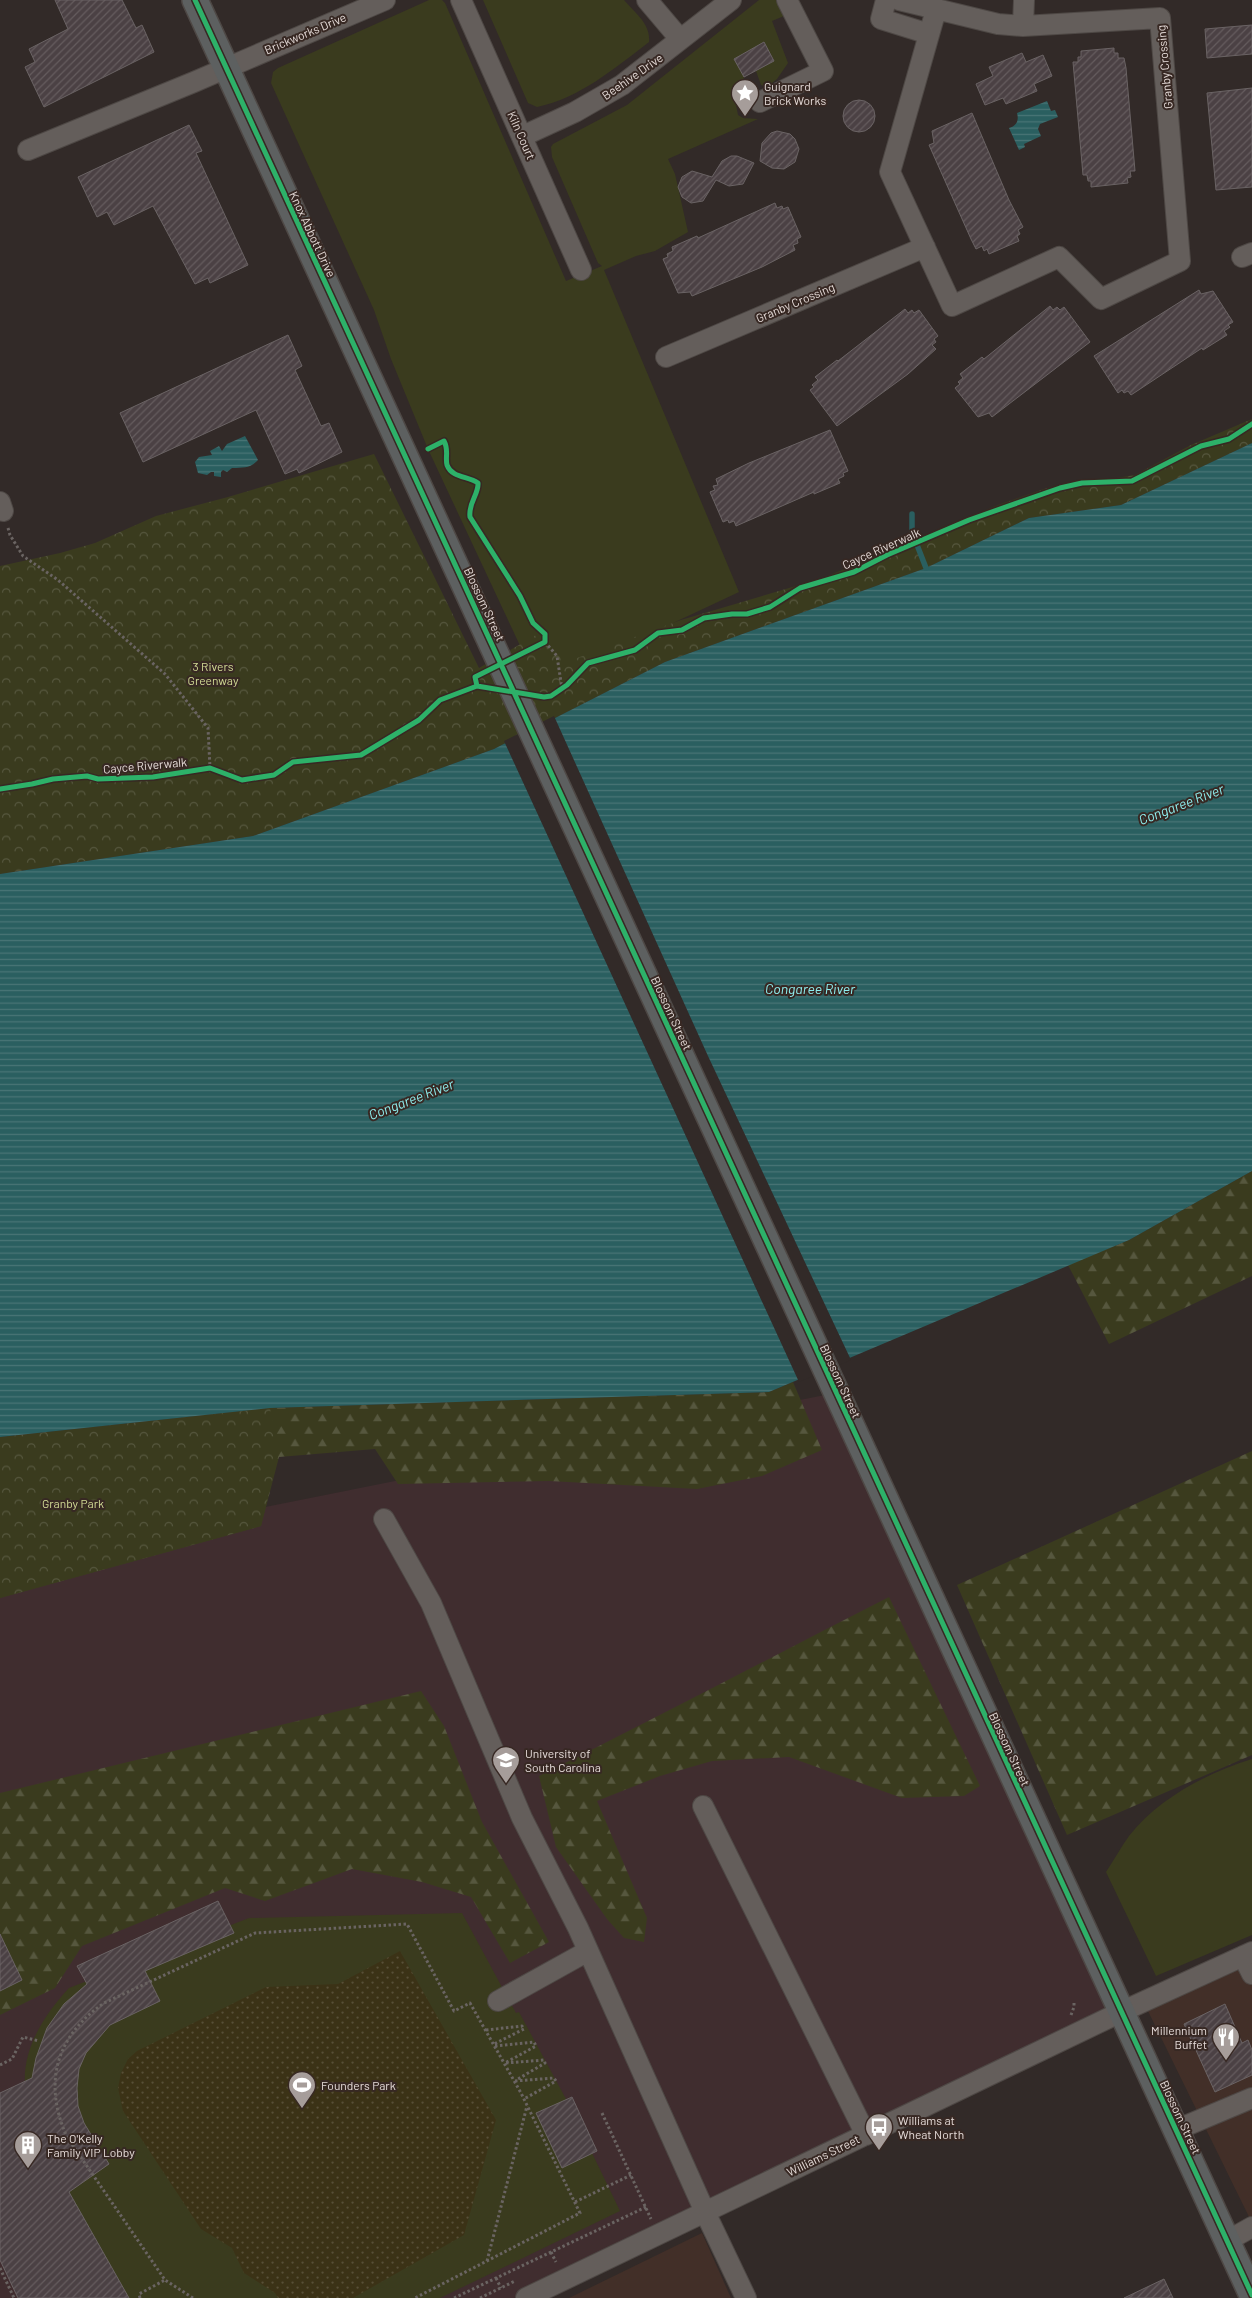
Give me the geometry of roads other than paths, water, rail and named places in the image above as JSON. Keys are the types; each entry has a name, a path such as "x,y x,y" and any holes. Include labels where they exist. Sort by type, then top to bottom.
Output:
{"main road":[{"name":"Knox Abbott Drive","path":"195,0 414,475"},
{"name":"Blossom Street","path":"414,475 929,1598 1252,2295"}],"street":[{"name":"Kiln Court","path":"462,0 581,270"},
{"path":"647,0 680,40"},
{"name":"Beehive Drive","path":"523,136 575,112 622,85 730,0"},
{"path":"760,102 823,71 787,0"},
{"path":"886,0 881,19 929,34"},
{"path":"899,0 936,10"},
{"path":"1023,26 1024,0"},
{"name":"Brickworks Drive","path":"28,150 194,82 373,2"},
{"name":"Granby Crossing","path":"936,10 998,24 1023,26 1160,18 1180,260 1101,299 1059,257 952,306 890,172 936,10"},
{"name":"Granby Crossing","path":"666,357 925,247"},
{"path":"384,1519 431,1603 522,1818 588,1951 705,2212 746,2298"},
{"path":"702,1806 866,2135"},
{"path":"498,2001 588,1951"},
{"path":"1247,1954 1252,1974"},
{"name":"Williams Street","path":"534,2296 658,2234 1121,2012 1247,1954"},
{"path":"1176,2130 1252,2098"},
{"path":"1227,2241 1252,2227"}],"water":[{"path":"1047,101 1051,111 1055,110 1058,117 1040,124 1038,129 1041,136 1024,144 1025,147 1019,150 1009,128 1017,122 1017,113"},
{"path":"245,436 258,460 255,463 246,467 232,468 227,472 223,470 221,477 214,476 214,472 207,475 198,473 195,462 199,457 212,455 210,451 219,446 222,451 227,444"},
{"name":"Congaree River","path":"1252,443 1252,1171 1129,1240 769,1392 270,1408 0,1437 0,874 253,836 494,749 665,662 926,568 1029,518 1121,505"}],"waterway":[{"path":"912,514 912,532 926,568"}],"place":[{"name":"Guignard Brick Works","path":"745,117"},
{"name":"University of South Carolina","path":"506,1784"},
{"name":"Millennium Buffet","path":"1226,2061"},
{"name":"Founders Park","path":"302,2109"},
{"name":"Williams at Wheat North","path":"879,2151"},
{"name":"The O'Kelly Family VIP Lobby","path":"28,2169"}],"park label":[{"name":"3 Rivers Greenway","path":"213,673"},
{"name":"Granby Park","path":"73,1503"}]}
